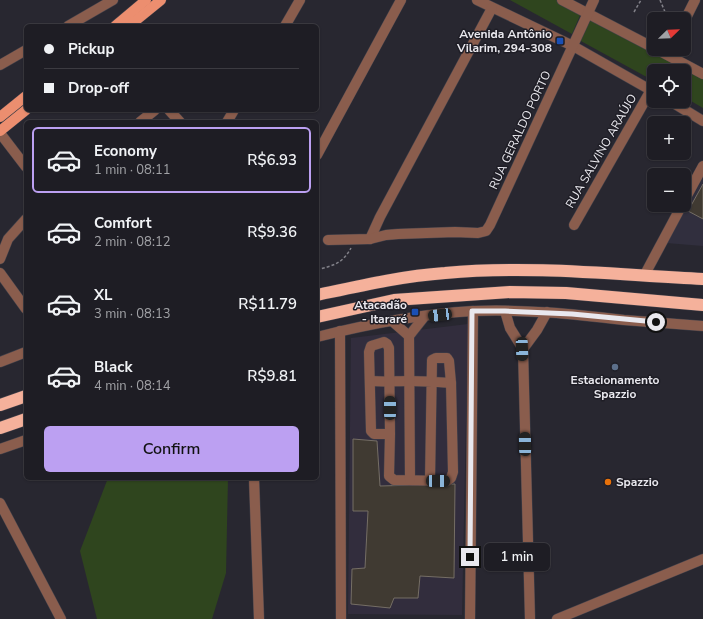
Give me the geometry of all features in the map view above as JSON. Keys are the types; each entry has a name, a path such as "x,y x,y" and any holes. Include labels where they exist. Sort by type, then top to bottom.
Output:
{"highway":[{"path":"319,295 395,279 446,272 547,270 703,279"},
{"path":"319,317 394,300 510,292 566,293 703,305"},
{"path":"0,405 24,397"},
{"path":"0,428 24,420"}],"main road":[{"path":"135,24 161,0"},
{"path":"117,24 141,2"},
{"path":"0,117 24,98"},
{"path":"0,132 24,112"}],"street":[{"path":"71,24 113,0"},
{"path":"286,24 300,0"},
{"path":"319,151 401,0"},
{"path":"477,0 572,46 647,88"},
{"path":"562,0 647,45"},
{"name":"RUA GERALDO PORTO","path":"370,239 398,234 486,232 594,0"},
{"path":"689,12 695,0"},
{"path":"328,240 370,239 380,217 492,8"},
{"path":"0,65 24,51"},
{"path":"675,56 703,74"},
{"name":"RUA SALVINO ARAÚJO","path":"574,225 647,100"},
{"path":"682,108 703,120"},
{"path":"142,120 152,112"},
{"path":"171,112 178,120"},
{"path":"0,132 24,164"},
{"path":"691,188 703,166"},
{"path":"644,276 678,212"},
{"path":"0,259 8,239 24,221"},
{"path":"0,273 24,306"},
{"path":"470,619 472,311"},
{"path":"319,336 392,321 472,311 547,312 703,326"},
{"path":"505,311 510,328 522,349 530,619"},
{"path":"522,349 537,330 547,312"},
{"path":"410,480 409,336 424,317"},
{"path":"392,321 409,336"},
{"path":"340,331 341,619"},
{"path":"390,434 374,434 371,431 371,381 369,352 371,346 384,342 389,348 390,434 389,476 394,480 447,481 451,478 453,472 451,383 449,361 447,358 436,358 432,360 430,480"},
{"path":"0,362 24,353"},
{"path":"371,381 451,383"},
{"path":"0,449 24,441"},
{"path":"254,480 259,619"},
{"path":"0,503 61,619"},
{"path":"557,619 703,559"}],"path":[{"path":"634,12 641,0"},
{"path":"660,0 665,12"},
{"path":"319,269 335,265 345,258 354,245"}],"shaded area":[{"path":"703,178 703,246 666,243 684,212 691,212 691,199"},
{"path":"468,324 462,615 348,614 351,338"}],"green space":[{"path":"510,0 556,0 581,13 572,34"},
{"path":"592,18 647,47 647,56 663,56 679,64 647,64 647,77 579,40"},
{"path":"691,71 703,77 703,108 691,101"},
{"path":"107,480 228,480 226,573 212,619 97,619 80,551"}],"building":[{"path":"703,184 703,219 690,212 691,206"},
{"path":"353,439 377,441 380,486 455,484 454,578 420,576 418,598 394,598 390,608 351,604 352,569 365,568 368,511 353,511"}],"place":[{"name":"Avenida Antônio Vilarim, 294-308","path":"560,41"},
{"name":"Atacadão - Itararé","path":"415,312"},
{"name":"Estacionamento Spazzio","path":"615,367"},
{"name":"Spazzio","path":"608,482"}],"route":[{"path":"470,557 472,311 572,314 656,322"}]}
